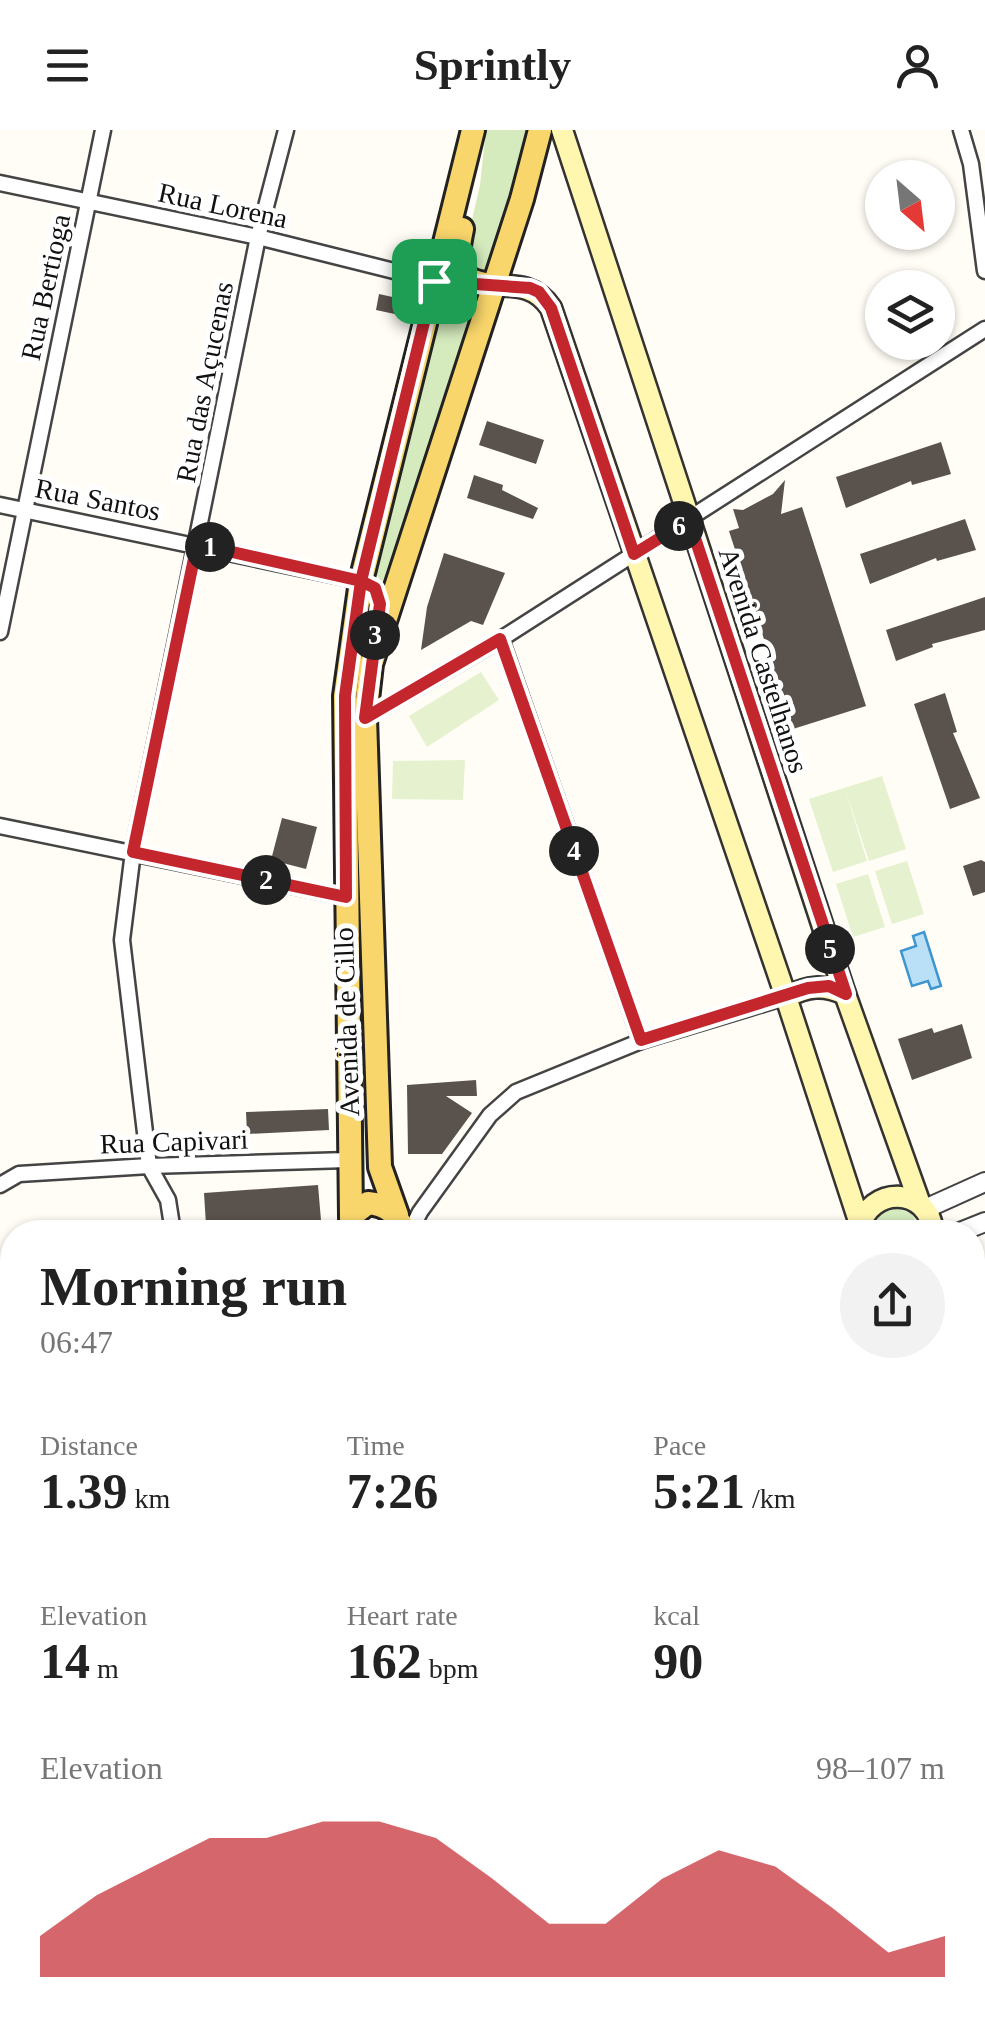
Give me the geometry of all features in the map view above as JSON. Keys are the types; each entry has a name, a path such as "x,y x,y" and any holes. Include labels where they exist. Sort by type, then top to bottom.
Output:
{"main road":[{"name":"Avenida de Cillo","path":"401,1220 380,1167 365,718 371,664 487,285 522,200 540,130"},
{"name":"Avenida Castelhanos","path":"562,130 846,994 928,1220"},
{"name":"Avenida de Cillo","path":"351,1220 345,696 361,581 473,131"},
{"path":"473,131 470,178 456,256 464,276 487,285"},
{"path":"434,281 530,288 539,292 551,308 786,997 854,1220"},
{"path":"361,581 375,588 380,604 371,664"},
{"path":"786,997 820,986 846,994"},
{"path":"863,1220 871,1206 890,1196 902,1196 922,1207"},
{"name":"Avenida de Cillo","path":"354,1220 368,1204 382,1205 397,1220"}],"street":[{"name":"Rua Bertioga","path":"0,632 103,130"},
{"name":"Rua das Açucenas","path":"171,1220 168,1200 149,1166 122,940 133,852 258,237 286,130"},
{"path":"961,130 971,164 985,272"},
{"name":"Rua Lorena","path":"0,183 258,237 434,281"},
{"path":"365,718 500,639 985,329"},
{"name":"Rua Santos","path":"0,505 361,581"},
{"path":"500,639 641,1040"},
{"path":"0,826 346,897"},
{"path":"411,1220 500,1103 516,1092 641,1040 786,997"},
{"name":"Rua Capivari","path":"2,1183 19,1174 348,1160"},
{"path":"922,1207 985,1182"}],"green space":[{"path":"486,130 536,130 491,269 479,271 470,268 465,250 480,185"},
{"path":"442,299 464,301 471,305 471,312 387,581 381,582 376,574"},
{"path":"481,672 499,700 427,747 409,716"},
{"path":"465,760 463,800 392,799 393,761"},
{"path":"882,776 906,849 869,861 845,789 867,861 833,872 809,799"},
{"path":"907,861 924,914 892,924 875,871"},
{"path":"868,874 885,927 853,937 836,884"},
{"path":"896,1208 912,1214 915,1220 877,1220 880,1214"}],"water":[{"path":"924,932 941,986 931,989 928,981 912,986 901,951 916,946 913,936"}],"building":[{"path":"379,294 406,300 404,316 376,310"},
{"path":"487,421 544,440 536,464 479,445"},
{"path":"941,442 951,474 912,485 911,481 846,508 836,477"},
{"path":"474,475 503,485 502,490 538,508 533,519 467,498"},
{"path":"785,480 781,514 802,507 866,706 793,729 729,531 739,528 733,509 743,510 773,494"},
{"path":"965,519 976,550 937,561 936,558 870,584 860,554"},
{"path":"444,553 505,573 483,625 471,621 421,650 427,607"},
{"path":"985,597 985,630 932,644 933,647 896,661 886,630"},
{"path":"945,693 957,732 953,733 980,798 950,809 914,704"},
{"path":"282,818 317,827 306,869 271,860"},
{"path":"985,862 985,892 973,896 963,866"},
{"path":"962,1024 972,1058 912,1080 898,1039"},
{"path":"476,1080 477,1096 446,1096 472,1113 442,1154 408,1154 407,1085"},
{"path":"328,1109 329,1130 247,1134 246,1112"},
{"path":"318,1185 321,1220 206,1220 204,1193"}],"route":[{"path":"434,281 361,581 197,544 133,852 346,897 345,696 361,581 375,588 380,604 365,718 500,639 641,1040 808,988 829,986 846,994 689,520 634,554 551,308 539,292 515,286 434,281"}]}
